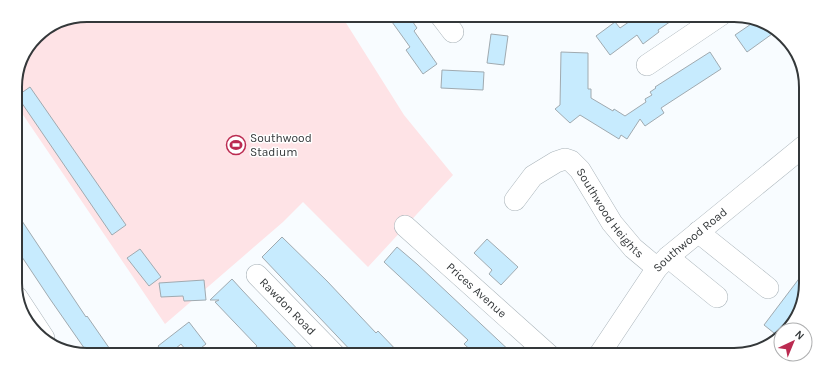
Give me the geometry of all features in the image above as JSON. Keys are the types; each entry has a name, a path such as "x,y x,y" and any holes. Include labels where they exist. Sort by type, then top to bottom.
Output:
{"street":[{"path":"445,22 453,32"},
{"path":"647,65 711,22"},
{"name":"Southwood Road","path":"604,348 662,262 799,153"},
{"name":"Southwood Heights","path":"515,200 533,176 546,167 573,154 571,161 580,170 612,223 633,248 662,262 717,297"},
{"name":"Prices Avenue","path":"405,226 541,348"},
{"path":"698,232 768,288"},
{"name":"Rawdon Road","path":"257,275 328,348"}],"shaded area":[{"name":"Southwood Stadium","path":"345,22 404,115 453,175 368,267 303,202 283,222 165,324 22,113 22,83 24,70 33,51 41,41 51,33 74,23"}],"building":[{"path":"392,22 413,22 417,28 414,31 437,64 423,74 406,50 410,47"},
{"path":"615,22 620,28 629,22 670,22 658,30 659,32 643,44 637,35 610,55 596,36"},
{"path":"751,24 772,34 747,52 735,35"},
{"path":"491,34 508,36 504,65 487,63"},
{"path":"561,52 588,53 588,89 591,89 591,98 625,116 646,102 645,99 652,95 650,92 656,88 655,87 710,52 721,69 661,108 664,113 645,126 640,119 627,139 621,135 619,139 580,115 570,123 555,109 560,105"},
{"path":"442,70 484,72 483,90 441,88"},
{"path":"30,87 126,225 112,235 22,103 22,93"},
{"path":"22,221 86,317 87,316 109,348 84,348 22,257"},
{"path":"282,237 327,281 376,333 378,331 394,348 348,348 262,257"},
{"path":"487,239 518,267 501,285 489,274 492,270 474,253"},
{"path":"397,247 507,348 468,348 464,344 468,340 384,262"},
{"path":"140,249 161,277 149,286 127,258"},
{"path":"232,279 296,348 255,348 257,346 215,302 219,300 210,300"},
{"path":"799,279 798,296 794,308 786,322 773,322 773,332 764,325"},
{"path":"204,280 206,300 184,301 183,296 161,297 159,283"},
{"path":"189,322 206,344 201,348 184,348 181,344 176,348 160,348 158,346"}],"place":[{"name":"Southwood Stadium","path":"236,145"}]}
